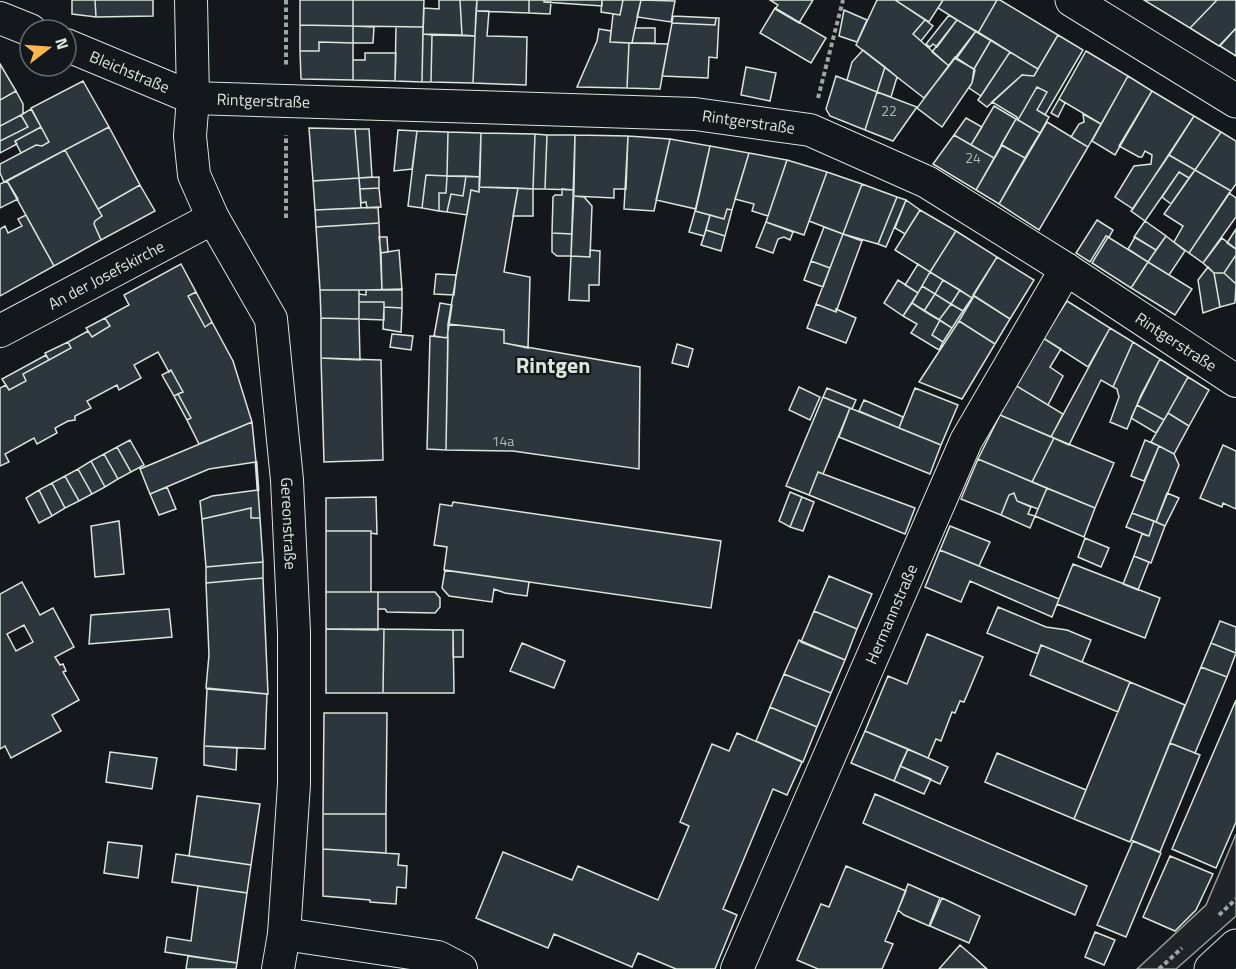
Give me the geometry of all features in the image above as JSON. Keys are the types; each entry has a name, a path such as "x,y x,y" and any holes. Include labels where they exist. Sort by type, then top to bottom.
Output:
{"main road":[{"path":"1072,0 1236,101"},
{"path":"1211,969 1236,945"}],"street":[{"name":"Gereonstraße","path":"191,0 194,98 190,136 194,176 213,218 271,319 287,480 294,632 294,784 284,934 278,969"},
{"path":"0,18 18,25"},
{"name":"Bleichstraße","path":"78,50 194,98"},
{"name":"Rintgerstraße","path":"194,98 695,114 810,130 927,182 1066,269 1236,381"},
{"name":"An der Josefskirche","path":"0,331 213,218"},
{"name":"Hermannstraße","path":"737,969 966,441 1066,269"},
{"path":"284,934 438,957 461,969"}],"path":[{"path":"810,130 843,0"}],"shaded area":[{"path":"1236,834 1236,916 1176,969 1137,969 1206,905"}],"building":[{"path":"72,0 95,0 96,17 72,14"},
{"path":"95,0 153,0 153,16 96,17"},
{"path":"300,0 353,0 353,26 300,25"},
{"path":"353,0 424,0 423,27 353,26"},
{"path":"439,0 460,0 462,35 423,34 424,8 439,9"},
{"path":"460,0 477,0 475,36 462,35"},
{"path":"477,0 529,0 529,13 476,11"},
{"path":"529,0 551,2 550,14 529,13"},
{"path":"544,0 602,0 602,6 544,2"},
{"path":"602,0 623,0 620,15 601,12"},
{"path":"623,0 641,0 632,43 610,42 613,14 620,15"},
{"path":"641,0 675,1 671,22 637,17"},
{"path":"770,0 813,0 799,23 775,9 778,5"},
{"path":"877,0 895,0 925,20 913,34 949,66 924,98 856,45"},
{"path":"895,0 943,0 929,22"},
{"path":"943,0 997,0 978,33 938,8"},
{"path":"997,0 1058,35 1038,69 978,33"},
{"path":"1144,0 1217,0 1190,28"},
{"path":"1217,0 1236,0 1236,28 1219,46 1190,28"},
{"path":"775,8 826,38 811,63 760,33"},
{"path":"844,10 867,20 857,42 839,36"},
{"path":"476,11 489,11 487,36 527,37 526,85 473,83"},
{"path":"949,15 957,20 937,47 933,44 930,47 926,44"},
{"path":"673,16 716,18 715,25 672,23"},
{"path":"716,18 719,18 717,58 709,57 708,78 662,76 672,23 715,25"},
{"path":"925,20 933,26 921,41 913,34"},
{"path":"957,20 976,31 949,66 932,52"},
{"path":"300,25 353,26 353,43 319,42 319,51 300,51"},
{"path":"353,26 374,27 373,43 353,43"},
{"path":"396,27 423,27 422,82 395,81"},
{"path":"635,28 655,28 655,43 632,43"},
{"path":"1236,28 1236,56 1220,46"},
{"path":"599,29 611,31 610,42 629,43 627,88 577,87 597,41"},
{"path":"976,31 991,40 974,69 956,59"},
{"path":"423,34 432,35 431,82 422,82"},
{"path":"432,35 475,36 473,83 431,82"},
{"path":"1058,35 1083,50 1045,115 1037,110 1047,92 1037,87 1018,120 1017,117 992,102 1022,75 1034,76"},
{"path":"991,40 1010,52 981,96 969,88 974,69"},
{"path":"319,42 353,43 353,80 301,79 300,51 319,51"},
{"path":"629,43 668,44 660,89 627,88"},
{"path":"863,50 885,67 877,92 847,80 852,62"},
{"path":"1086,51 1128,76 1101,124 1059,99"},
{"path":"1010,52 1038,69 1034,76 1022,75 987,107 978,100"},
{"path":"365,53 396,53 395,81 353,80 353,60 365,60"},
{"path":"955,57 975,70 972,83 942,127 917,108"},
{"path":"0,64 16,91 0,100"},
{"path":"746,67 776,73 770,101 741,95"},
{"path":"885,67 897,77 891,97 877,92"},
{"path":"836,76 877,92 865,130 830,116 826,109"},
{"path":"1128,76 1152,91 1115,155 1092,141"},
{"path":"83,81 109,127 4,182 0,173 0,164 36,145 42,146 49,142 31,108"},
{"path":"1037,87 1047,92 1037,110 1049,117 1040,133 1018,120"},
{"path":"16,91 23,104 23,114 0,126 0,100"},
{"path":"1152,91 1194,116 1133,209 1115,197 1134,166 1151,164 1152,155 1145,151 1142,157 1139,157 1119,146"},
{"path":"877,92 917,107 893,141 865,130"},
{"path":"1059,99 1065,103 1058,117 1051,113"},
{"path":"994,106 1016,119 994,158 971,145"},
{"path":"31,109 41,127 15,141 17,144 0,153 0,141 28,127 21,115"},
{"path":"1083,114 1101,124 1088,147 1071,137 1079,124 1084,122"},
{"path":"21,115 28,127 0,141 0,126"},
{"path":"1194,116 1221,132 1195,170 1169,155"},
{"path":"966,118 982,127 971,145 954,135"},
{"path":"1016,119 1040,133 1025,158 1001,145"},
{"path":"1047,122 1088,147 1039,230 999,204"},
{"path":"41,127 49,142 42,146 36,145 21,153 15,141"},
{"path":"109,127 140,185 98,209 65,150"},
{"path":"309,128 355,129 359,178 313,181"},
{"path":"355,129 369,129 372,177 359,178"},
{"path":"398,130 417,131 412,169 394,171"},
{"path":"417,131 448,132 447,176 426,175 422,208 408,206"},
{"path":"448,132 481,133 480,177 447,176"},
{"path":"1221,132 1236,141 1236,184 1231,191 1195,170"},
{"path":"481,133 535,134 533,189 479,187"},
{"path":"535,134 547,135 545,189 533,189"},
{"path":"547,135 575,135 574,190 545,189"},
{"path":"575,135 628,136 626,189 614,189 614,198 573,196"},
{"path":"954,135 994,158 976,190 933,164"},
{"path":"628,136 670,139 654,211 624,209"},
{"path":"670,139 710,146 696,209 656,200"},
{"path":"1002,145 1025,158 999,204 976,190"},
{"path":"710,146 749,153 732,210 727,209 724,219 695,211"},
{"path":"65,150 102,216 94,224 101,240 54,266 7,181"},
{"path":"749,153 787,160 768,216 752,211 754,204 735,199"},
{"path":"1169,155 1195,170 1189,178 1179,172 1145,221 1131,211"},
{"path":"787,160 827,172 804,235 766,222"},
{"path":"1195,170 1231,191 1189,253 1174,242 1183,226 1164,214"},
{"path":"827,172 862,184 843,234 809,221"},
{"path":"1179,172 1189,178 1171,204 1162,197"},
{"path":"426,175 447,176 446,193 439,193 439,211 422,208"},
{"path":"447,176 466,176 463,196 451,194 447,212 439,211 439,193 446,193"},
{"path":"466,176 480,177 479,192 471,190 467,215 447,212 451,194 463,196"},
{"path":"379,177 379,188 360,189 359,178"},
{"path":"359,178 361,208 315,210 313,181"},
{"path":"7,181 18,199 0,208 0,184"},
{"path":"862,184 897,197 878,244 843,234"},
{"path":"140,185 155,211 101,240 94,224 102,216 98,209"},
{"path":"479,187 518,188 504,272 530,277 528,348 504,343 504,330 448,324 471,190 479,192"},
{"path":"379,188 381,207 367,208 366,202 361,203 360,189"},
{"path":"518,188 533,189 533,216 513,216"},
{"path":"562,189 574,190 572,234 552,233 553,197 562,195"},
{"path":"1229,193 1236,198 1236,217 1203,263 1189,253"},
{"path":"573,196 584,197 592,206 590,257 571,256"},
{"path":"897,197 906,200 886,247 878,244"},
{"path":"906,200 920,210 905,234 895,228"},
{"path":"378,207 379,223 316,227 315,210"},
{"path":"727,209 732,210 725,236 706,230 710,215 724,219"},
{"path":"920,210 956,231 930,272 895,250"},
{"path":"695,211 710,215 704,236 689,232"},
{"path":"26,215 54,266 0,296 0,229 5,226 8,233 22,226 18,219"},
{"path":"1097,220 1113,230 1109,237 1106,236 1090,262 1076,253"},
{"path":"1145,221 1166,236 1156,250 1134,237"},
{"path":"766,222 793,232 790,240 784,237 778,239 773,253 756,247"},
{"path":"379,223 382,290 320,290 316,227"},
{"path":"824,227 843,234 830,268 811,261"},
{"path":"1236,229 1236,249 1227,243"},
{"path":"706,230 725,236 721,251 701,245"},
{"path":"956,231 997,257 972,298 930,272"},
{"path":"552,233 572,234 571,256 557,256 552,252"},
{"path":"843,234 862,241 836,312 816,304"},
{"path":"1166,236 1185,251 1169,275 1148,262"},
{"path":"379,237 387,237 388,252 381,253"},
{"path":"1108,237 1148,262 1131,288 1092,263"},
{"path":"1135,237 1156,250 1148,262 1128,249"},
{"path":"1222,238 1236,249 1236,255 1224,273 1214,273 1203,263"},
{"path":"399,250 402,290 382,290 381,253"},
{"path":"590,250 600,251 599,285 589,285 589,301 569,300 571,256 590,257"},
{"path":"1236,255 1236,284 1224,273"},
{"path":"997,257 1034,280 1010,319 973,295"},
{"path":"811,261 830,268 823,287 804,280"},
{"path":"1148,262 1192,289 1175,315 1131,288"},
{"path":"181,264 196,292 188,296 205,327 212,322 233,361 252,422 199,444 187,420 191,418 178,394 183,392 158,352 134,365 141,378 119,390 117,385 87,401 91,408 75,416 75,420 55,428 57,433 37,444 34,438 5,454 9,462 0,466 0,388 6,385 9,390 26,381 23,374 71,348 68,342 88,331 92,337 110,326 105,318 129,305 124,295"},
{"path":"918,264 930,272 918,293 905,285"},
{"path":"1208,267 1214,273 1220,307 1203,313 1198,280"},
{"path":"930,272 943,280 935,294 922,286"},
{"path":"1214,273 1224,273 1236,284 1235,303 1220,307"},
{"path":"436,274 456,275 454,295 434,294"},
{"path":"898,280 918,293 903,316 884,303"},
{"path":"943,280 960,290 951,304 935,294"},
{"path":"922,286 935,294 924,311 912,303"},
{"path":"402,289 402,308 384,307 384,302 359,302 359,294 366,295 366,290"},
{"path":"320,290 359,290 359,319 321,318"},
{"path":"960,290 972,298 963,311 951,304"},
{"path":"196,292 212,322 205,327 188,296"},
{"path":"935,294 951,304 939,320 924,311"},
{"path":"974,296 1010,319 995,344 959,321"},
{"path":"1067,301 1110,328 1088,367 1043,338"},
{"path":"359,302 384,302 384,320 359,319"},
{"path":"440,303 452,305 447,338 434,336"},
{"path":"912,303 940,320 932,335 943,342 939,350 911,333 917,324 903,316"},
{"path":"816,304 836,312 836,309 856,318 846,343 807,328"},
{"path":"951,304 963,311 952,328 939,320"},
{"path":"384,307 402,308 401,332 383,329"},
{"path":"105,318 110,326 92,337 86,328"},
{"path":"321,318 359,319 360,360 321,358"},
{"path":"940,320 952,328 943,342 932,335"},
{"path":"959,321 995,344 962,399 919,382"},
{"path":"448,324 504,330 504,343 640,367 639,469 513,451 446,450"},
{"path":"1110,328 1133,342 1113,387 1101,380 1069,445 1051,437"},
{"path":"392,334 413,336 411,350 390,347"},
{"path":"430,336 448,338 446,450 427,449"},
{"path":"1043,338 1061,349 1050,367 1063,376 1048,405 1015,385"},
{"path":"68,342 71,348 49,360 45,353"},
{"path":"1133,342 1160,359 1141,395 1127,429 1110,422 1119,397 1117,389 1113,387"},
{"path":"677,344 693,349 688,367 672,363"},
{"path":"46,355 49,360 23,374 26,381 9,390 2,379"},
{"path":"321,358 381,360 383,460 324,462"},
{"path":"1160,359 1188,377 1164,420 1137,405"},
{"path":"171,370 183,392 174,396 162,375"},
{"path":"1188,377 1209,390 1189,426 1168,413"},
{"path":"1015,385 1063,414 1051,437 1000,415"},
{"path":"799,387 820,397 810,420 789,410"},
{"path":"827,388 856,400 852,409 823,397"},
{"path":"915,388 958,405 941,445 899,428"},
{"path":"178,394 191,418 187,420 174,396"},
{"path":"823,397 850,408 823,474 818,472 809,495 786,486"},
{"path":"864,400 903,417 899,428 859,411"},
{"path":"1137,405 1164,420 1156,433 1131,418"},
{"path":"850,408 941,445 930,474 839,437"},
{"path":"1168,413 1189,426 1174,454 1151,442"},
{"path":"1000,415 1054,438 1032,482 978,459"},
{"path":"252,422 256,462 209,469 150,494 140,469"},
{"path":"1054,438 1114,463 1095,508 1032,482"},
{"path":"130,440 144,465 131,472 117,447"},
{"path":"1145,440 1159,446 1144,481 1131,476"},
{"path":"1223,445 1236,451 1236,509 1223,503 1222,507 1200,498"},
{"path":"1159,446 1174,454 1179,465 1156,522 1132,513"},
{"path":"117,447 131,472 118,479 104,454"},
{"path":"104,454 118,479 105,487 91,461"},
{"path":"978,459 1047,488 1038,509 1017,501 1014,493 1009,495 1001,515 961,499"},
{"path":"91,461 105,487 92,494 78,469"},
{"path":"78,469 92,494 79,501 65,476"},
{"path":"818,472 915,508 905,534 809,495"},
{"path":"65,476 79,501 65,508 52,483"},
{"path":"52,483 65,508 52,516 39,490"},
{"path":"167,487 176,509 159,515 150,494"},
{"path":"1047,488 1095,508 1084,537 1035,516"},
{"path":"39,490 52,516 39,523 26,498"},
{"path":"258,490 260,518 251,518 251,508 202,519 200,501 212,496"},
{"path":"790,492 802,497 790,527 779,521"},
{"path":"1014,493 1017,501 1031,507 1028,514 1035,516 1030,528 1001,515 1009,495"},
{"path":"1167,493 1179,498 1165,526 1156,522"},
{"path":"376,497 377,534 371,531 326,531 326,498"},
{"path":"802,497 814,502 803,531 790,527"},
{"path":"453,502 721,541 711,608 444,570 447,547 434,545 440,504 452,506"},
{"path":"251,508 251,518 260,518 263,562 206,567 202,519"},
{"path":"1132,513 1154,521 1149,536 1126,527"},
{"path":"119,521 124,574 95,577 91,526"},
{"path":"1154,521 1165,526 1151,563 1134,556 1142,534 1149,536"},
{"path":"950,526 990,542 979,566 940,550"},
{"path":"326,531 371,531 371,592 326,592"},
{"path":"1085,538 1109,548 1101,567 1078,557"},
{"path":"940,550 1059,599 1052,617 970,581 961,602 925,587"},
{"path":"1134,556 1149,562 1138,590 1123,584"},
{"path":"263,562 263,578 206,583 206,567"},
{"path":"1073,564 1160,598 1145,638 1057,604"},
{"path":"445,570 529,582 527,596 494,589 492,602 449,596 442,588"},
{"path":"829,576 872,594 857,629 814,611"},
{"path":"263,578 268,694 206,688 209,655 206,583"},
{"path":"22,582 40,615 53,608 74,647 55,657 60,665 63,664 66,671 63,672 79,700 52,715 61,731 11,758 5,746 0,749 0,594","holes":["24,625 33,642 16,651 7,634"]},
{"path":"326,592 378,592 378,630 326,629"},
{"path":"378,592 435,592 440,598 440,607 435,613 387,612 385,609 378,609"},
{"path":"998,607 1046,627 1067,630 1091,640 1082,662 1041,645 1038,654 987,633"},
{"path":"169,609 172,637 89,644 91,615"},
{"path":"814,611 857,629 845,660 801,642"},
{"path":"1220,621 1236,627 1236,653 1211,643"},
{"path":"326,629 384,629 383,693 326,693"},
{"path":"384,629 453,630 454,693 383,693"},
{"path":"453,630 463,630 463,657 453,657"},
{"path":"927,634 983,657 964,702 960,701 955,713 952,712 941,741 936,739 928,758 865,731 888,676 907,684"},
{"path":"799,640 845,660 831,693 784,674"},
{"path":"522,643 565,661 554,688 510,671"},
{"path":"1211,643 1236,653 1227,677 1201,667"},
{"path":"1041,645 1130,682 1118,712 1030,675"},
{"path":"1201,667 1227,677 1195,753 1170,743"},
{"path":"784,674 831,693 817,727 770,707"},
{"path":"1130,682 1185,705 1130,842 1074,819"},
{"path":"207,689 267,694 265,749 204,746"},
{"path":"1236,700 1236,822 1216,868 1172,849"},
{"path":"770,707 817,727 803,762 756,741"},
{"path":"324,713 387,713 386,814 323,814"},
{"path":"865,731 908,749 894,781 851,763"},
{"path":"737,733 802,762 787,795 773,789 723,909 737,915 715,969 676,969 638,953 632,967 554,934 548,948 476,918 503,852 572,880 578,866 658,900 689,826 680,822 712,744 729,751"},
{"path":"1170,743 1200,755 1160,852 1131,840"},
{"path":"204,746 237,748 236,770 204,765"},
{"path":"908,749 948,767 940,784 900,766"},
{"path":"110,752 157,758 152,789 106,782"},
{"path":"997,753 1086,790 1074,819 985,782"},
{"path":"900,766 931,779 924,794 894,781"},
{"path":"875,794 1087,886 1075,915 863,823"},
{"path":"197,796 260,804 251,865 189,856"},
{"path":"323,814 386,814 386,853 323,849"},
{"path":"1133,841 1161,853 1126,937 1097,925"},
{"path":"108,842 142,846 138,878 104,873"},
{"path":"323,849 399,854 398,865 407,866 406,888 397,887 396,904 323,896"},
{"path":"176,854 251,865 247,893 172,882"},
{"path":"1170,856 1213,874 1196,910 1175,931 1143,917"},
{"path":"846,866 906,891 885,941 893,944 882,969 818,969 797,960 821,904 829,907"},
{"path":"908,884 940,898 929,926 898,910"},
{"path":"198,886 247,893 237,963 165,952 167,937 191,941"},
{"path":"942,898 980,916 969,943 930,926"},
{"path":"1095,932 1115,940 1104,965 1085,957"},
{"path":"960,945 975,958 987,969 939,969"},
{"path":"188,956 237,963 236,969 186,969"}],"wall":[{"path":"256,462 258,490"}],"district":[{"name":"Rintgen","path":"553,365"}]}
